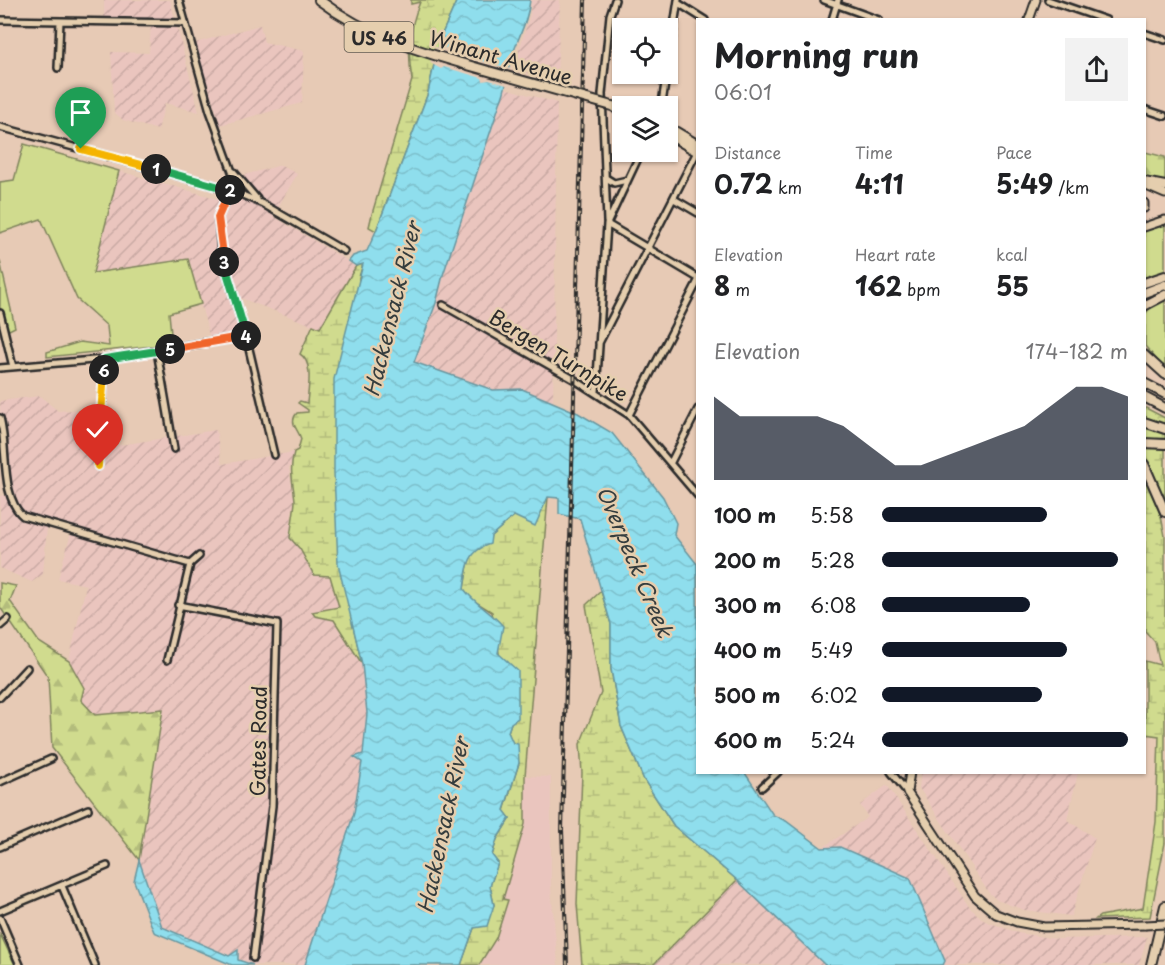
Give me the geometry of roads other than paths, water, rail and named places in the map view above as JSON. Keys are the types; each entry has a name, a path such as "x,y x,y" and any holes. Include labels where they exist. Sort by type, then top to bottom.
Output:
{"highway":[{"name":"Winant Avenue","path":"319,0 371,33 405,47 612,106"},
{"path":"678,135 696,144"},
{"path":"678,137 696,150"},
{"path":"1146,183 1165,186"},
{"path":"1146,283 1165,276"},
{"path":"1146,292 1165,285"},
{"path":"1146,305 1165,295"},
{"path":"1146,357 1165,374"},
{"path":"1146,384 1165,394"},
{"path":"1146,398 1165,408"},
{"path":"1146,423 1165,429"},
{"path":"1146,443 1165,444"},
{"path":"1146,469 1165,512"},
{"path":"1150,965 1165,906"}],"main road":[{"path":"1030,18 1036,0"},
{"path":"1146,184 1165,194"},
{"path":"1146,225 1165,220"},
{"path":"910,774 907,792 974,894 996,914 1017,922 1044,927 1165,924"}],"street":[{"path":"596,392 599,316 607,224 602,116 603,71 610,15 615,0"},
{"path":"824,0 837,2 874,18"},
{"path":"1048,0 1100,18"},
{"path":"179,1 210,111 234,177 231,190 218,217 221,253 246,336 273,455"},
{"path":"663,96 678,2 702,18"},
{"path":"833,18 837,2"},
{"path":"0,20 185,23"},
{"path":"58,68 60,21"},
{"path":"1146,34 1165,40"},
{"path":"1146,110 1165,116"},
{"path":"0,127 231,190 263,204 344,251"},
{"path":"598,345 696,153"},
{"path":"607,224 636,162"},
{"path":"230,166 243,186 263,204"},
{"path":"605,176 614,183 627,179"},
{"path":"674,199 696,212"},
{"path":"607,224 696,279"},
{"path":"628,415 696,284"},
{"name":"Bergen Turnpike","path":"443,305 596,392 628,415 696,493"},
{"path":"0,313 13,367"},
{"path":"599,316 614,315"},
{"path":"0,368 105,359 246,336"},
{"path":"157,351 174,449"},
{"path":"98,466 105,359"},
{"path":"671,462 696,412"},
{"path":"0,418 9,494 13,506 22,516 190,564"},
{"path":"690,423 696,423"},
{"path":"167,660 178,605 190,564 199,556"},
{"name":"Gates Road","path":"178,605 276,624 272,806 253,958"},
{"path":"0,626 8,619"},
{"path":"0,697 27,668"},
{"path":"0,782 51,759"},
{"path":"762,787 776,774"},
{"path":"893,774 907,792"},
{"path":"0,847 88,809"},
{"path":"0,911 107,866"},
{"path":"62,886 95,965"},
{"path":"0,918 20,965"},
{"path":"0,938 7,936"}],"water":[{"path":"457,0 530,0 527,17 511,59 504,94 443,275 436,303 414,362 493,390 522,389 578,413 612,433 663,497 676,523 674,535 696,563 696,774 746,774 773,815 786,821 822,848 840,847 910,878 945,961 943,965 825,965 737,880 674,826 644,780 621,726 611,669 611,624 580,519 559,514 559,498 548,497 535,526 514,516 491,536 490,544 482,547 472,556 467,567 465,581 464,589 468,594 503,626 498,653 518,671 518,718 511,723 508,732 513,743 518,744 519,763 504,810 510,818 497,839 492,855 498,863 490,886 494,905 487,926 474,928 461,965 305,965 354,813 362,762 354,757 363,754 367,713 362,664 338,564 334,473 334,379 363,264 356,266 349,261 353,256 367,251 376,231 428,93 439,41"},
{"path":"139,860 162,927 229,956 238,950 238,960 253,965 232,965 154,932 134,881"}],"railway":[{"path":"567,965 562,830 585,0"}],"water label":[{"name":"Hackensack River","path":"391,309"},
{"name":"Overpeck Creek","path":"636,561"},
{"name":"Hackensack River","path":"442,825"}]}
